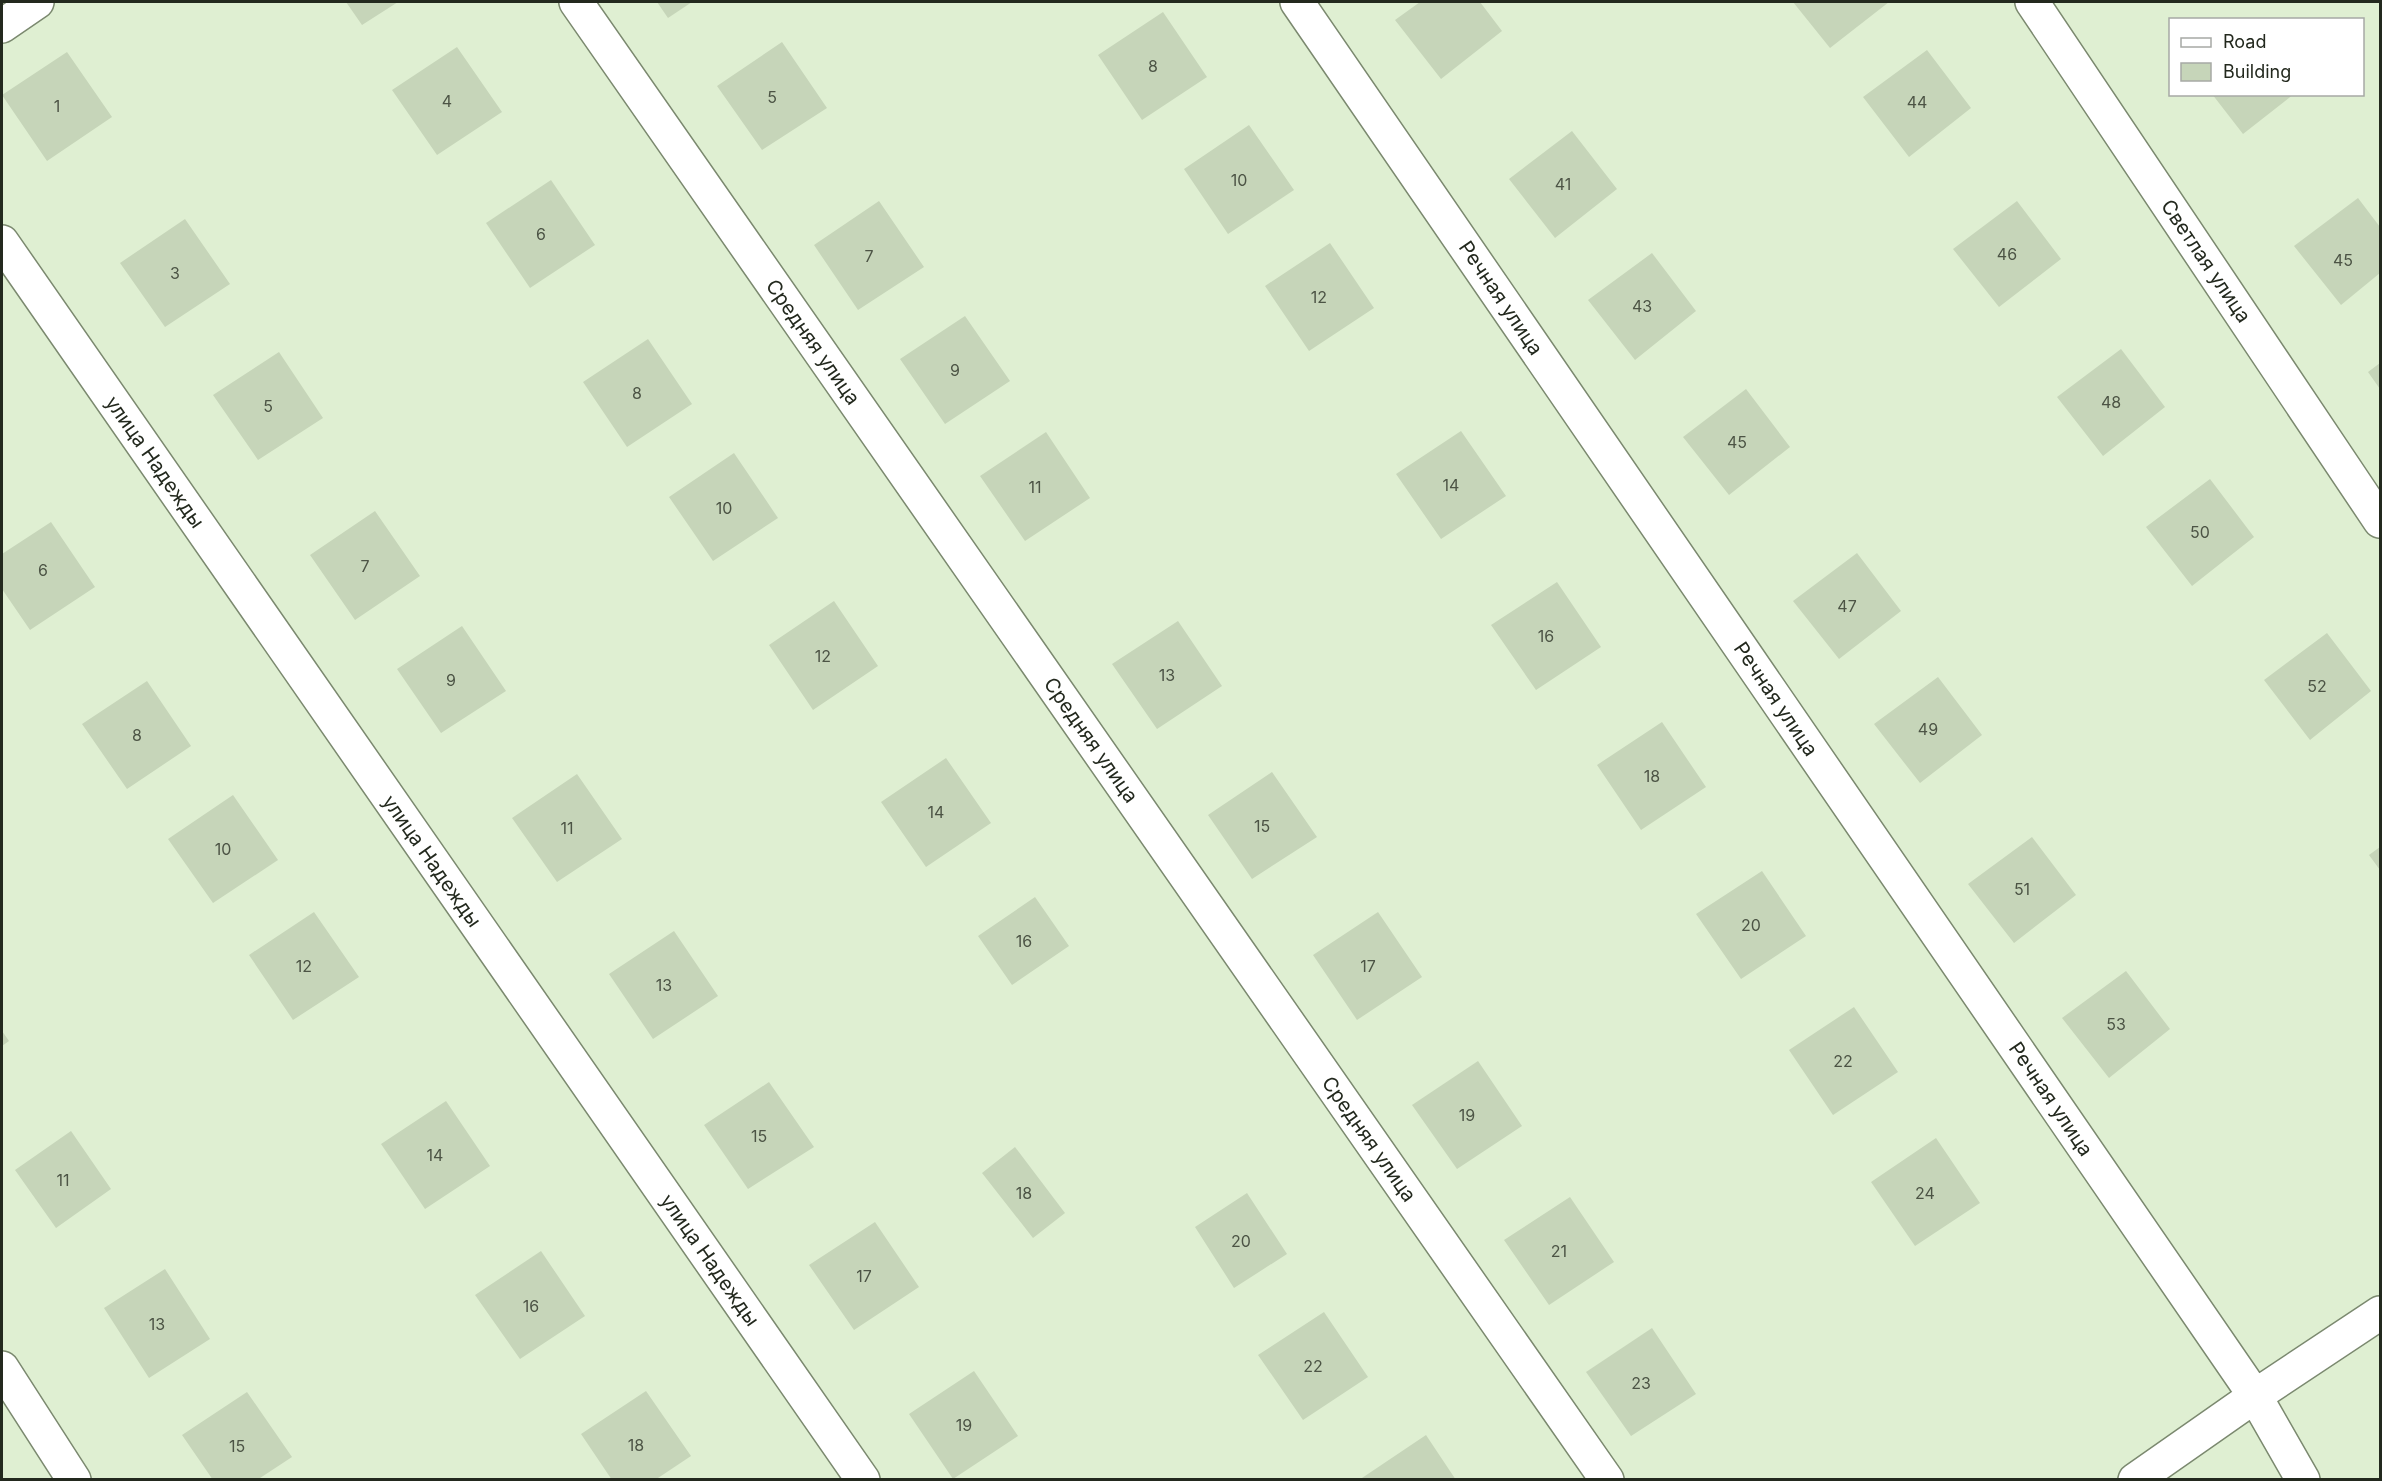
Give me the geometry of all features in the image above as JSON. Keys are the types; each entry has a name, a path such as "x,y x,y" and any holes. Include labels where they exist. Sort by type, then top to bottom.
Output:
{"street":[{"path":"2,26 37,2"},
{"name":"Средняя улица","path":"576,2 1607,1479"},
{"name":"Речная улица","path":"1297,2 2255,1396 2303,1479"},
{"name":"Светлая улица","path":"2032,2 2380,521"},
{"name":"улица Надежды","path":"2,242 863,1479"},
{"path":"2135,1479 2380,1313"},
{"path":"2,1368 74,1479"}],"building":[{"path":"346,2 398,2 362,25"},
{"path":"657,2 692,2 668,18"},
{"path":"1420,2 1480,2 1502,31 1441,79 1395,20"},
{"path":"1793,2 1889,2 1830,48"},
{"path":"1163,12 1207,77 1142,120 1098,55"},
{"path":"782,42 827,108 762,150 717,86"},
{"path":"457,47 502,112 437,155 392,90"},
{"path":"1927,50 1971,108 1909,157 1863,97"},
{"path":"67,52 112,117 47,161 2,95"},
{"path":"2214,96 2291,96 2243,134"},
{"path":"1249,125 1294,190 1228,234 1184,169"},
{"path":"1572,131 1617,189 1555,238 1509,179"},
{"path":"551,180 595,245 530,288 486,223"},
{"path":"2358,198 2380,227 2380,273 2341,305 2294,246"},
{"path":"879,201 924,267 858,310 814,245"},
{"path":"2017,201 2061,259 1999,307 1953,249"},
{"path":"185,219 230,284 165,327 120,263"},
{"path":"1330,243 1374,308 1309,351 1265,286"},
{"path":"1652,253 1696,311 1635,360 1588,300"},
{"path":"965,316 1010,381 945,424 900,359"},
{"path":"648,339 692,404 627,447 583,382"},
{"path":"2121,349 2165,407 2103,456 2057,397"},
{"path":"279,352 323,418 258,460 213,395"},
{"path":"2380,363 2380,389 2368,372"},
{"path":"1746,389 1790,447 1729,495 1683,437"},
{"path":"1461,431 1506,496 1441,539 1396,474"},
{"path":"1046,432 1090,498 1025,541 980,476"},
{"path":"734,453 778,518 713,561 669,497"},
{"path":"2210,479 2254,537 2192,586 2146,527"},
{"path":"375,511 420,576 355,620 310,555"},
{"path":"51,522 95,587 30,630 2,589 2,554"},
{"path":"1857,553 1901,611 1839,659 1793,601"},
{"path":"1557,582 1601,647 1536,690 1491,625"},
{"path":"834,601 878,666 813,710 769,645"},
{"path":"1178,621 1222,686 1157,729 1112,664"},
{"path":"462,626 506,691 441,733 397,669"},
{"path":"2327,633 2371,691 2310,740 2264,680"},
{"path":"1938,677 1982,735 1920,783 1874,724"},
{"path":"147,681 191,746 127,789 82,724"},
{"path":"1662,722 1706,787 1641,830 1597,765"},
{"path":"946,758 991,823 926,867 881,802"},
{"path":"1272,772 1317,837 1252,879 1208,815"},
{"path":"577,774 622,839 557,882 512,818"},
{"path":"233,795 278,860 213,903 168,839"},
{"path":"2032,837 2076,895 2014,943 1968,884"},
{"path":"2380,847 2380,870 2369,855"},
{"path":"1762,871 1806,936 1741,979 1696,914"},
{"path":"1035,897 1069,946 1012,985 978,936"},
{"path":"314,912 359,977 293,1020 249,955"},
{"path":"1378,912 1422,977 1357,1020 1313,955"},
{"path":"674,931 718,996 653,1039 609,974"},
{"path":"2126,971 2170,1029 2109,1078 2062,1018"},
{"path":"1854,1007 1898,1072 1833,1115 1789,1050"},
{"path":"2,1031 9,1041 2,1046"},
{"path":"1478,1061 1522,1126 1457,1169 1412,1105"},
{"path":"769,1082 814,1147 748,1189 704,1125"},
{"path":"446,1101 490,1166 425,1209 381,1144"},
{"path":"71,1131 111,1189 56,1228 15,1170"},
{"path":"1936,1138 1980,1203 1915,1246 1871,1182"},
{"path":"1015,1147 1065,1213 1033,1238 982,1173"},
{"path":"1247,1193 1287,1254 1234,1288 1195,1227"},
{"path":"1570,1197 1614,1262 1549,1305 1504,1240"},
{"path":"875,1222 919,1287 854,1330 809,1265"},
{"path":"541,1251 585,1316 520,1359 475,1295"},
{"path":"165,1269 210,1339 149,1378 104,1308"},
{"path":"1324,1312 1368,1377 1303,1420 1258,1355"},
{"path":"1652,1328 1696,1394 1631,1436 1586,1372"},
{"path":"974,1371 1018,1436 953,1479 909,1414"},
{"path":"646,1391 691,1456 655,1480 612,1480 581,1434"},
{"path":"247,1392 292,1457 257,1480 213,1480 182,1435"},
{"path":"1426,1435 1456,1480 1359,1480"}]}
